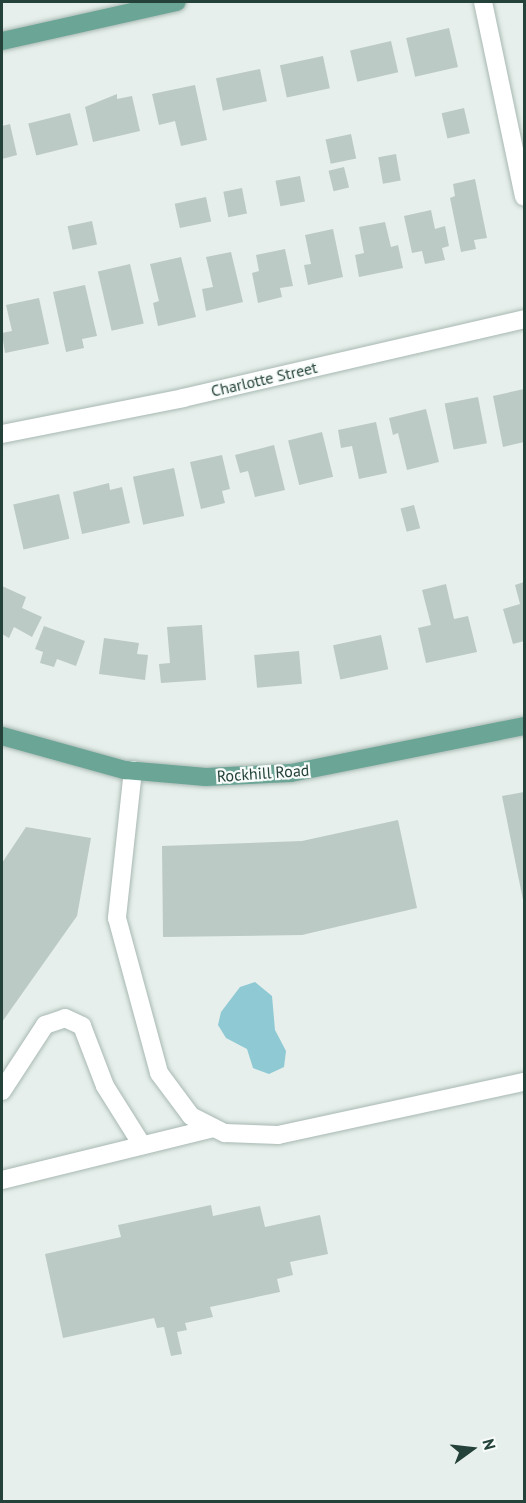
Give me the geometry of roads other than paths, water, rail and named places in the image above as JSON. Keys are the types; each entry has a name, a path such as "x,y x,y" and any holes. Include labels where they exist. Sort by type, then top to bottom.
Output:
{"main road":[{"path":"2,41 131,7 177,2"},
{"name":"Rockhill Road","path":"2,736 133,770 206,777 291,773 525,726"}],"street":[{"path":"483,2 525,197"},
{"name":"Charlotte Street","path":"2,434 183,398 525,319"},
{"path":"133,770 117,918 159,1073 191,1116 225,1133 278,1135 525,1082"},
{"path":"2,1091 45,1025 65,1018 82,1026 105,1086 142,1145"},
{"path":"2,1180 213,1128"}],"water":[{"path":"255,982 272,996 275,1030 286,1051 284,1067 269,1074 253,1068 247,1049 226,1038 218,1025 221,1012 240,987"}]}
